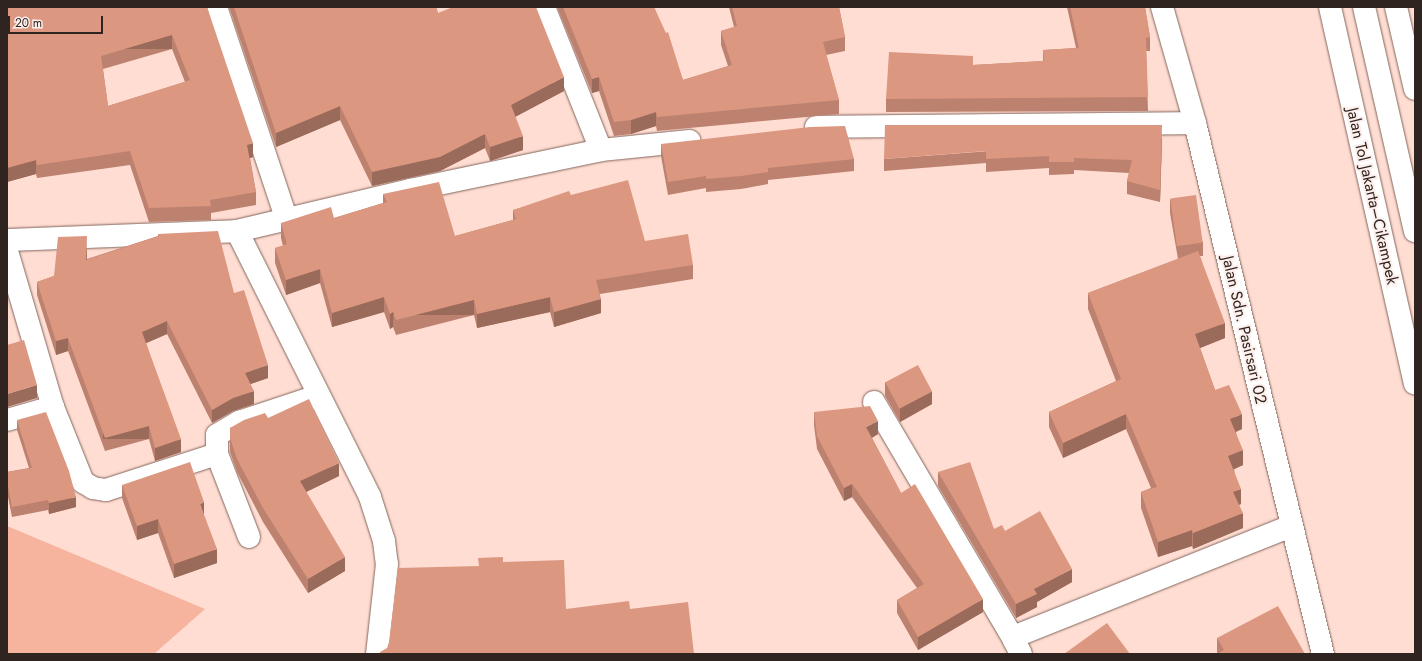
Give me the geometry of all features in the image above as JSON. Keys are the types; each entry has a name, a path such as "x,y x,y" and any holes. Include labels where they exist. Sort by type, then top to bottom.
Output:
{"main road":[{"path":"216,7 287,220"},
{"path":"544,7 601,150"},
{"name":"Jalan Sdn. Pasirsari 02","path":"1162,7 1195,123 1290,526 1323,654"},
{"name":"Jalan Tol Jakarta–Cikampek","path":"1330,7 1415,384"},
{"path":"1364,7 1415,231"},
{"path":"1396,7 1415,89"},
{"path":"794,129 901,124 1195,123"},
{"path":"7,240 237,231 410,190 601,150 709,138"},
{"path":"237,231 317,396 370,497 384,541 386,564 377,654"},
{"path":"7,251 53,406 79,476 93,488 106,490 217,454"},
{"path":"249,537 217,454 217,435 239,422 317,396"},
{"path":"874,402 1018,647"},
{"path":"7,420 53,406"},
{"path":"1018,647 1018,636 1290,526"}],"shaded area":[{"path":"7,526 205,609 154,654 7,654"}],"building":[{"path":"7,7 207,7 253,143 247,145 256,192 210,200 211,206 149,208 130,151 37,165 36,160 7,168","holes":["172,35 190,80 108,106 101,56"]},
{"path":"234,7 436,7 438,13 453,7 536,7 564,77 511,105 523,136 490,147 485,134 440,157 372,172 340,106 276,133"},
{"path":"563,7 654,7 666,33 668,32 683,80 732,65 721,31 737,26 732,7 839,7 845,37 823,42 839,100 657,117 656,112 631,120 614,122 599,77 592,79"},
{"path":"1070,7 1145,7 1150,37 1146,38 1148,97 886,99 889,52 973,56 973,65 1044,61 1043,50 1079,48"},
{"path":"885,125 1162,125 1160,190 1127,181 1132,160 1074,158 1074,162 1049,162 1049,156 986,159 986,151 884,159"},
{"path":"845,126 854,159 768,168 768,172 741,176 706,179 706,176 668,182 661,144 810,127"},
{"path":"628,180 645,241 688,234 693,265 596,280 601,299 554,312 550,297 477,314 474,300 396,320 393,312 390,314 384,297 332,313 320,269 286,280 275,248 287,244 281,223 331,207 334,218 387,202 383,194 439,182 455,236 516,219 513,210 569,191 571,195"},
{"path":"1196,195 1203,243 1177,246 1170,199"},
{"path":"218,231 234,293 244,290 268,365 245,373 254,391 233,398 212,410 167,321 142,332 181,439 155,448 149,426 105,438 68,338 56,341 37,282 54,276 58,237 87,236 86,260 159,236 158,234"},
{"path":"1198,251 1225,323 1195,334 1215,390 1229,385 1242,414 1230,419 1243,450 1228,456 1241,489 1233,492 1243,513 1193,533 1192,530 1158,542 1141,492 1157,487 1126,414 1063,443 1049,412 1121,379 1088,293"},
{"path":"24,340 37,385 7,394 7,345"},
{"path":"918,365 932,391 899,409 885,382"},
{"path":"309,399 339,463 300,481 345,557 308,579 263,508 237,459 230,438 230,428 244,420 265,413 268,418"},
{"path":"870,406 878,421 866,427 901,493 915,484 983,599 918,637 897,600 924,584 852,484 844,488 817,436 814,412"},
{"path":"46,412 69,471 76,497 49,503 48,500 12,507 7,482 7,472 32,468 17,420"},
{"path":"190,462 204,502 200,504 217,549 174,564 158,519 137,526 122,485"},
{"path":"970,462 994,529 1002,525 1005,531 1040,511 1072,569 1034,589 1037,594 1016,604 938,472"},
{"path":"503,557 503,562 564,560 566,609 629,601 630,609 688,602 694,654 380,654 380,652 387,648 389,642 398,568 479,566 478,558"},
{"path":"1278,606 1305,654 1217,654 1224,650 1217,638"},
{"path":"1107,623 1130,654 1064,654"}]}
